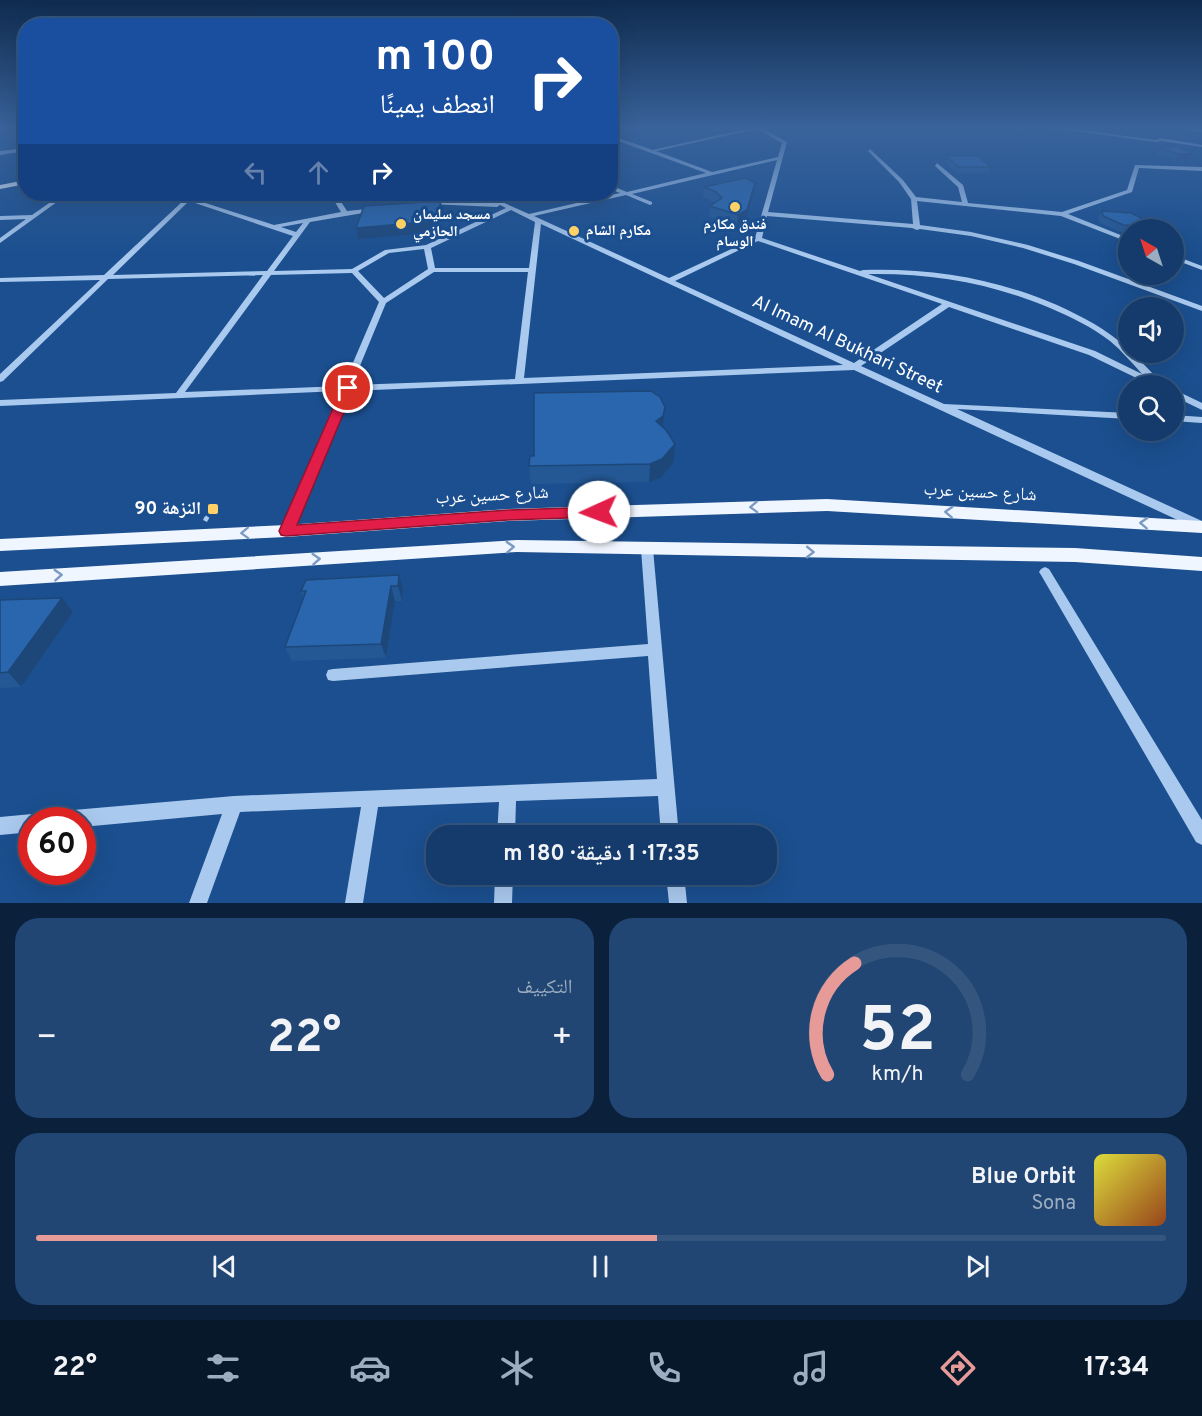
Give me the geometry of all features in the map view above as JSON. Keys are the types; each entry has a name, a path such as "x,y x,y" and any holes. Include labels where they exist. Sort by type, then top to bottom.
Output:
{"main road":[{"path":"0,185 18,182"},
{"name":"شارع حسين عرب","path":"0,546 286,531 508,515 827,505 1202,527"},
{"path":"0,579 517,546 1075,555 1202,564"}],"street":[{"path":"704,170 713,174"},
{"path":"618,196 729,170"},
{"path":"758,239 777,170"},
{"path":"890,170 914,199 917,228"},
{"path":"943,170 961,186 966,205"},
{"path":"1062,214 1130,191 1136,170"},
{"path":"618,190 650,203"},
{"path":"914,199 1062,214 1118,236"},
{"path":"0,241 55,201"},
{"path":"0,379 186,201"},
{"path":"194,201 298,234"},
{"path":"337,201 345,213"},
{"name":"Al Imam Al Bukhari Street","path":"496,201 1202,527"},
{"path":"528,216 596,201"},
{"path":"422,202 508,206"},
{"path":"0,279 354,271 387,251 427,247 508,206"},
{"path":"274,227 378,208"},
{"path":"765,214 917,228 999,240 1202,309"},
{"path":"0,218 33,217"},
{"path":"178,396 308,220"},
{"path":"519,381 538,221"},
{"path":"668,281 758,239 1092,353 1138,375"},
{"path":"427,247 432,270"},
{"path":"1184,261 1202,268"},
{"path":"286,531 383,302 432,270 533,270"},
{"path":"855,272 905,270 940,272 985,281 1026,295 1071,314 1109,336 1149,375"},
{"path":"354,271 383,302"},
{"path":"0,404 854,367 948,304"},
{"path":"1184,398 1202,407"},
{"path":"939,406 1118,415"},
{"path":"1184,419 1202,420"},
{"path":"647,549 669,825"},
{"path":"1045,572 1202,836"},
{"path":"333,675 654,650"},
{"path":"96,817 234,804 664,787"},
{"path":"507,825 508,793"},
{"path":"354,903 371,799"},
{"path":"198,903 234,804"},
{"path":"0,826 18,824"},
{"path":"503,903 504,885"},
{"path":"676,885 678,903"}],"building":[{"path":"745,178 755,183 747,210 738,215 710,206 722,198 716,192 704,187"},
{"path":"441,201 436,221 356,228 364,206"},
{"path":"1102,211 1131,213 1144,219 1118,219 1118,223 1103,216"},
{"path":"651,391 660,397 665,407 663,416 656,421 666,430 675,444 662,459 650,464 529,466 530,456 534,456 534,393"},
{"path":"399,575 398,586 391,586 381,644 285,647 306,591 301,591 306,580"},
{"path":"62,598 8,672 0,673 0,600"}],"place":[{"name":"فندق مكارم الوسام","path":"735,207"},
{"name":"مسجد سليمان الحازمي","path":"401,224"},
{"name":"مكارم الشام","path":"574,231"},
{"name":"النزهة 90","path":"213,509"}],"route":[{"path":"348,388 286,531 508,515 599,512"}]}
